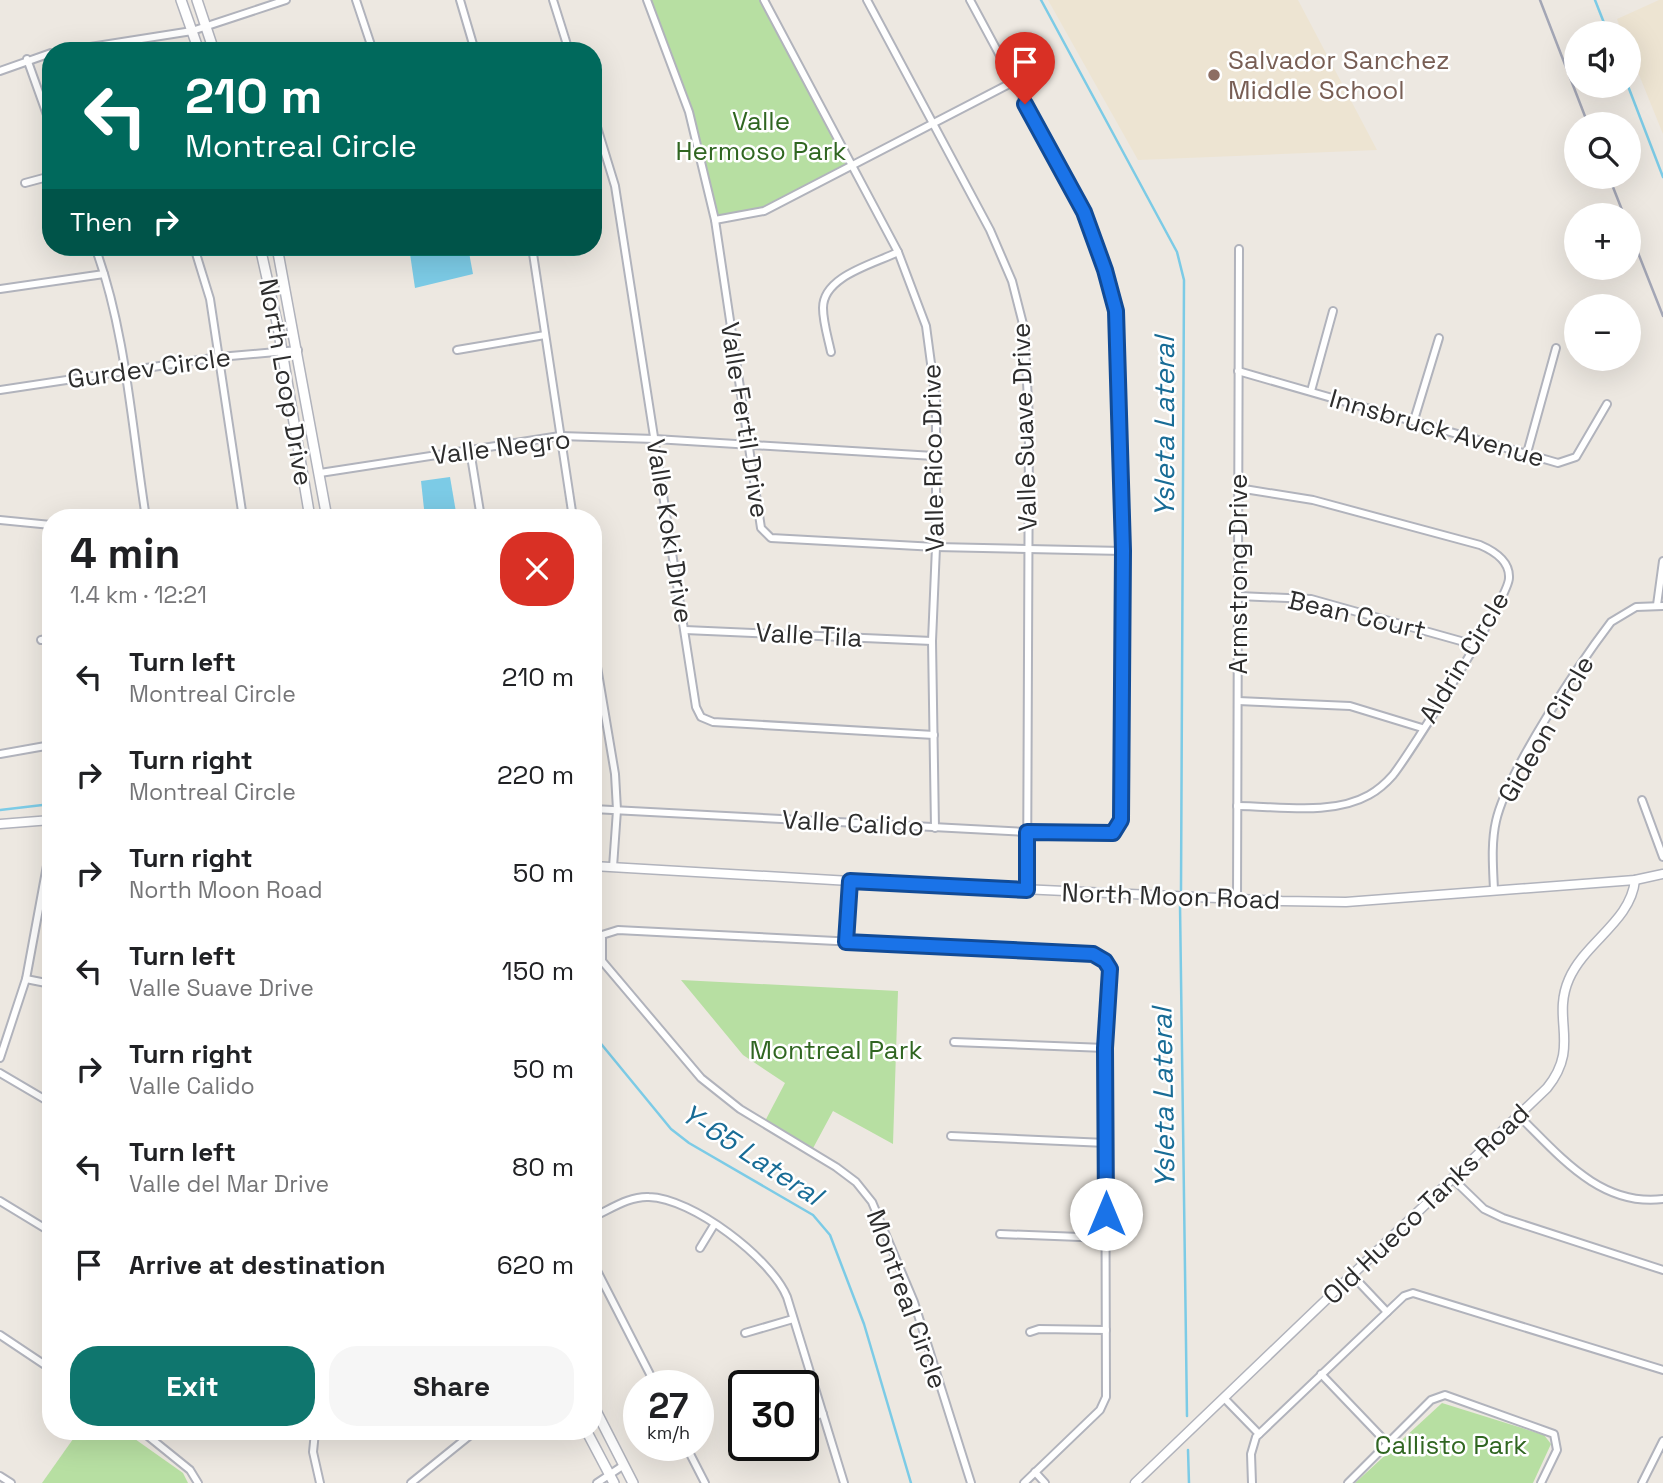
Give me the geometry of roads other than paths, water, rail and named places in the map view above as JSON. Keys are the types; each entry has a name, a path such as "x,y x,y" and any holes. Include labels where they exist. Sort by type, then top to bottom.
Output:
{"main road":[{"path":"181,0 195,42"},
{"path":"197,0 211,42"},
{"name":"North Loop Drive","path":"262,256 282,353 308,509"},
{"name":"North Loop Drive","path":"278,256 298,350 326,509"},
{"path":"602,1422 633,1483"},
{"path":"591,1440 614,1483"}],"street":[{"path":"145,42 191,31 286,0"},
{"path":"356,0 370,42"},
{"path":"460,0 472,42"},
{"path":"553,0 566,42"},
{"name":"Valle Fertil Drive","path":"648,0 689,112 715,220 746,444 761,528 771,538 936,547 1123,551"},
{"name":"Valle Rico Drive","path":"764,0 898,252 926,326 936,401 936,547 932,641 935,828"},
{"name":"Valle Suave Drive","path":"867,0 933,122 1012,281 1024,328 1029,419 1027,890"},
{"path":"970,0 1084,212 1105,270 1116,311 1123,551"},
{"path":"0,71 42,56"},
{"path":"27,60 42,101"},
{"path":"715,220 764,211 1013,82"},
{"name":"Valle Koki Drive","path":"602,143 615,186 696,707 701,718 713,722 934,735"},
{"path":"25,183 42,178"},
{"name":"Armstrong Drive","path":"1237,900 1239,249"},
{"path":"831,352 823,308 825,295 835,282 898,252"},
{"path":"98,256 124,370 145,509"},
{"path":"197,256 210,299 242,509"},
{"path":"533,256 571,509"},
{"path":"0,289 104,274"},
{"path":"1311,391 1333,310"},
{"path":"457,350 545,335"},
{"path":"1414,421 1438,338"},
{"path":"1527,453 1556,348"},
{"name":"Gurdev Circle","path":"0,390 219,357 298,350"},
{"name":"Innsbruck Avenue","path":"1238,371 1558,463 1572,460 1606,404"},
{"name":"Valle Negro","path":"320,472 559,436 655,439 934,456"},
{"path":"470,450 480,509"},
{"name":"Aldrin Circle","path":"1237,806 1334,806 1365,798 1391,776 1475,645 1508,584 1507,566 1493,551 1313,500 1238,488"},
{"path":"0,520 42,524"},
{"name":"Valle Calido","path":"602,809 935,828 1113,833 1121,820 1123,551"},
{"name":"Gideon Circle","path":"1494,890 1494,831 1500,806 1516,773 1611,622 1636,607 1660,606 1663,561"},
{"name":"Bean Court","path":"1238,596 1311,599 1475,645"},
{"name":"Valle Tila","path":"685,629 932,641"},
{"path":"602,697 615,774 617,810 613,867"},
{"path":"1238,701 1350,706 1422,728"},
{"path":"0,754 42,747"},
{"path":"1642,800 1663,858"},
{"path":"0,824 42,821"},
{"name":"North Moon Road","path":"602,866 1027,890 1346,902 1635,880 1663,874"},
{"name":"Old Hueco Tanks Road","path":"1135,1483 1518,1115 1560,1071 1566,1052 1564,1001 1570,977 1631,901 1635,880"},
{"path":"846,942 850,881"},
{"path":"0,1058 26,979 42,910"},
{"name":"Montreal Circle","path":"602,935 618,930 1093,954 1105,961 1110,969 1105,1048 1106,1397 1100,1410 1024,1483"},
{"name":"Montreal Circle","path":"602,961 719,1096 836,1167 856,1182 872,1202 914,1301 971,1483"},
{"path":"26,979 42,982"},
{"path":"954,1042 1105,1048"},
{"path":"0,1073 42,1097"},
{"path":"1518,1115 1575,1171 1590,1181 1635,1199 1663,1199"},
{"path":"951,1136 1106,1143"},
{"path":"1452,1178 1484,1209 1503,1218 1663,1270"},
{"path":"602,1213 632,1199 651,1197 678,1203 714,1225 774,1273 782,1283 844,1483"},
{"path":"0,1201 42,1227"},
{"path":"700,1248 714,1225"},
{"path":"1000,1234 1106,1238"},
{"path":"1352,1275 1387,1312"},
{"path":"602,1281 648,1370"},
{"path":"1252,1483 1252,1443 1259,1434 1404,1296 1421,1293 1663,1370"},
{"path":"745,1333 793,1319"},
{"path":"1030,1332 1039,1329 1106,1330"},
{"path":"0,1335 42,1363"},
{"path":"1321,1374 1387,1443"},
{"path":"1348,1483 1431,1401 1445,1395 1554,1434 1558,1450 1541,1483"},
{"path":"1224,1398 1259,1434"},
{"path":"155,1440 190,1470 198,1483"},
{"path":"314,1440 313,1452 320,1483"},
{"path":"411,1483 464,1440"},
{"path":"1642,1483 1663,1441"},
{"path":"694,1461 705,1483"},
{"path":"597,1483 624,1465"},
{"path":"1035,1472 1045,1483"},
{"path":"0,1476 11,1483"}],"water":[{"path":"410,256 470,256 473,274 415,288"},
{"path":"450,477 455,509 424,509 421,481"}],"waterway":[{"name":"Ysleta Lateral","path":"1041,0 1177,252 1184,280 1181,890"},
{"path":"1595,0 1603,21"},
{"path":"1633,98 1663,177"},
{"name":"Y-65 Lateral","path":"0,810 42,805"},
{"name":"Ysleta Lateral","path":"1180,905 1187,1416"},
{"name":"Y-65 Lateral","path":"602,1045 671,1129 689,1143 813,1215 830,1235 864,1324 911,1483"},
{"name":"Ysleta Lateral","path":"1188,1450 1189,1483"}],"railway":[{"path":"1540,0 1583,112"},
{"path":"1614,189 1619,203"},
{"path":"1641,260 1663,316"}],"place":[{"name":"Salvador Sanchez Middle School","path":"1214,75"}],"park label":[{"name":"Valle Hermoso Park","path":"761,136"},
{"name":"Montreal Park","path":"836,1050"},
{"name":"Callisto Park","path":"1451,1445"}]}
